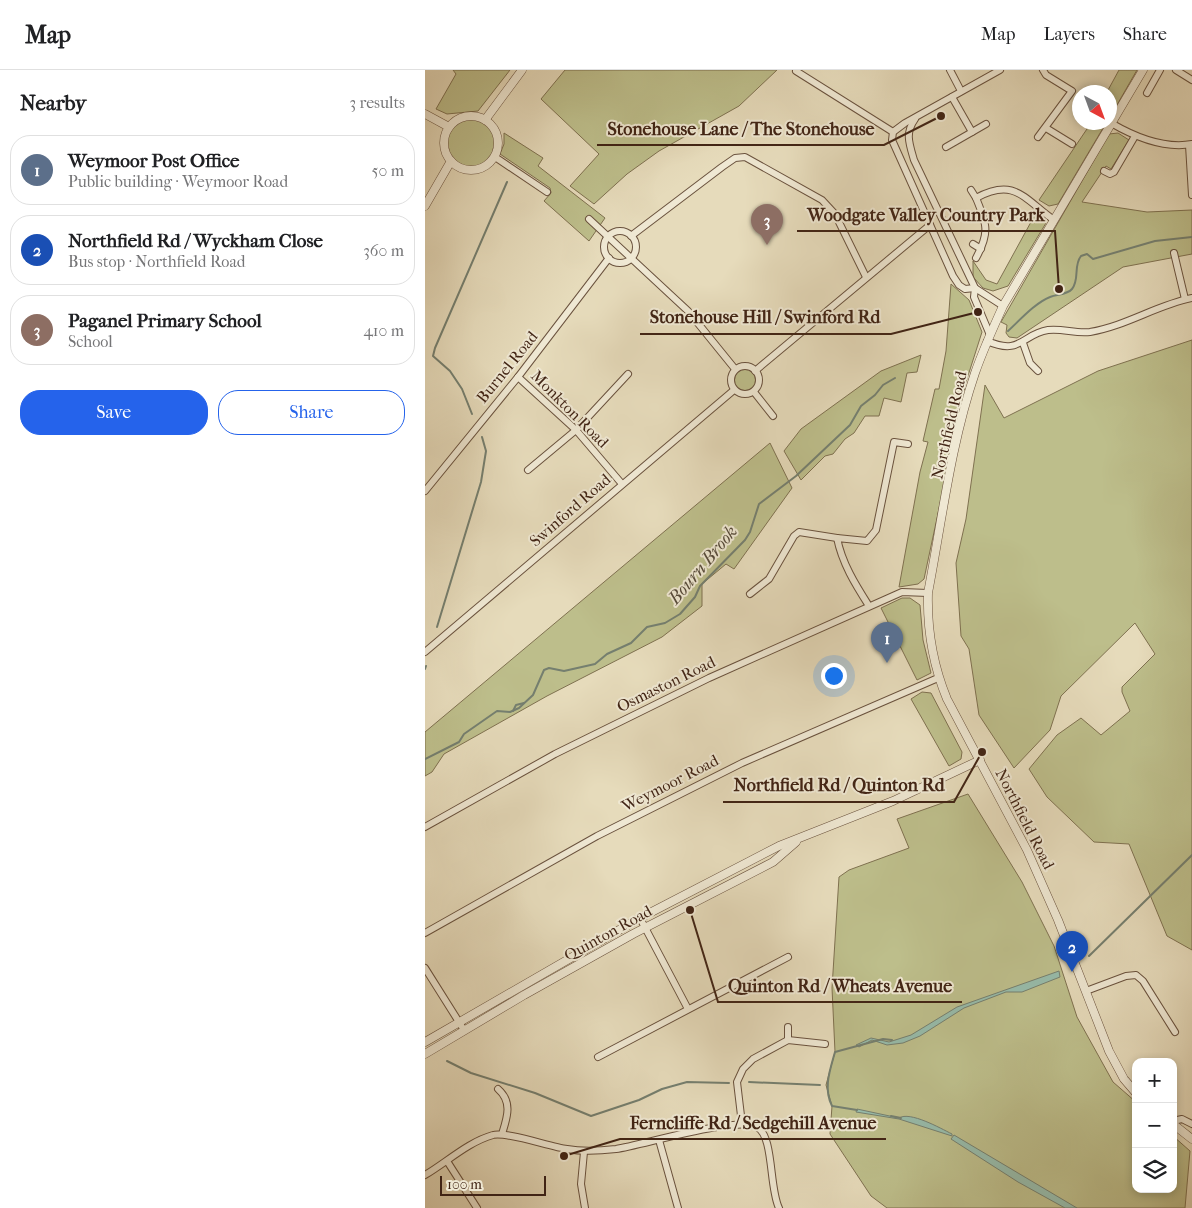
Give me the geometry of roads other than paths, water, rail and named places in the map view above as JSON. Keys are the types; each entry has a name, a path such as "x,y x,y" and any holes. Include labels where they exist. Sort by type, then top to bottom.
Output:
{"street":[{"path":"485,120 522,70"},
{"path":"950,70 961,91"},
{"path":"893,132 915,117 1000,70"},
{"path":"1043,70 1047,75 1072,89"},
{"name":"Northfield Road","path":"1117,113 1143,70"},
{"path":"1147,93 1160,70"},
{"path":"1176,70 1192,80"},
{"path":"796,71 893,132"},
{"path":"1038,137 1047,128 1072,91"},
{"path":"951,97 972,132"},
{"path":"425,114 449,127"},
{"path":"470,116 485,120 492,126 498,140 495,157 480,168 470,170 461,168 451,161 446,154 444,142 449,127 461,117 470,116"},
{"path":"915,117 908,128 908,140 914,160 975,288 1003,306"},
{"path":"946,147 986,124"},
{"path":"1117,126 1135,136 1165,144 1191,145 1192,195"},
{"path":"1047,128 1072,144"},
{"name":"Northfield Road","path":"1107,130 1003,306 974,374 960,427 928,593 929,637 939,678 959,725 980,760 1027,850 1059,920 1109,1051 1124,1079 1132,1088"},
{"path":"893,132 893,146 956,281 965,289 975,288"},
{"path":"1104,171 1110,174 1114,172 1135,136"},
{"path":"495,157 547,192"},
{"path":"631,236 722,167 735,158 745,157 822,200 835,214 866,277"},
{"path":"425,206 451,161"},
{"path":"976,198 1003,188 1019,192 1054,220"},
{"path":"971,190 976,198 986,228 986,237 975,258"},
{"path":"589,219 688,311 735,369"},
{"path":"755,370 930,225"},
{"path":"618,231 631,236 635,244 631,257 620,262 609,258 604,245 608,236 618,231"},
{"path":"973,244 981,249"},
{"path":"975,288 974,297 988,338 1003,347 1023,343 1045,330 1059,329 1088,332 1127,322 1189,299 1174,253"},
{"name":"Burnel Road","path":"425,491 518,377 609,258"},
{"path":"1023,343 1030,363 1038,371"},
{"path":"735,369 747,366 755,370 759,378 754,392"},
{"path":"735,369 730,381 734,390 741,395 754,392"},
{"path":"528,470 576,430 628,374"},
{"name":"Monkton Road","path":"518,377 576,430 622,484"},
{"name":"Swinford Road","path":"425,652 734,390"},
{"path":"754,392 773,416"},
{"path":"750,594 769,579 794,536 799,532 867,541 872,537 876,530 894,442 908,444"},
{"path":"837,538 839,552 851,577 869,606"},
{"name":"Osmaston Road","path":"425,827 555,754 709,678 902,592 928,593"},
{"name":"Weymoor Road","path":"425,933 597,836 734,767 939,678"},
{"name":"Quinton Road","path":"425,1042 640,918 779,846 893,801 980,760"},
{"name":"Quinton Road","path":"425,1054 645,928 773,862 803,836"},
{"path":"640,918 688,1009"},
{"path":"599,1057 788,957"},
{"path":"425,968 464,1030"},
{"path":"1086,991 1126,976 1136,975 1143,981 1175,1032"},
{"path":"788,1027 789,1040"},
{"path":"741,1124 737,1082 743,1069 753,1058 789,1040 825,1044"},
{"path":"502,1134 509,1111 503,1091"},
{"path":"1177,1121 1183,1119 1192,1124"},
{"path":"425,1175 474,1143 495,1134 584,1152 617,1149 696,1131 741,1124 758,1127 768,1140 771,1182 779,1208"},
{"path":"1177,1126 1192,1139"},
{"path":"659,1140 678,1208"},
{"path":"584,1152 581,1184 585,1208"},
{"path":"447,1161 477,1208"}],"waterway":[{"path":"472,414 462,389 450,371 433,356 507,182"},
{"name":"Bourn Brook","path":"1008,331 1039,303 1072,289 1076,281 1077,264 1081,256 1087,254 1093,259 1155,241 1192,237"},
{"name":"Bourn Brook","path":"425,759 459,742 464,734 497,711 510,712 519,708 533,695 544,670 549,668 564,671 595,664 607,654 631,643 647,627 665,623 680,614 695,597 700,586 745,540 750,532 759,504 796,476 850,425 861,406 875,395 883,385 895,378"},
{"path":"437,627 481,482 486,451 482,437"},
{"name":"Bourn Brook","path":"513,711 516,705 524,703"},
{"path":"1089,956 1192,855"},
{"path":"857,1110 832,1106 829,1099 828,1079 835,1052 883,1039 892,1040"},
{"path":"447,1061 471,1073 535,1093 591,1116 639,1100 662,1089 687,1082 729,1083"},
{"path":"749,1082 820,1085"},
{"path":"891,1116 901,1118"}],"place":[{"name":"Stonehouse Lane / The Stonehouse","path":"941,116"},
{"name":"Paganel Primary School","path":"767,245"},
{"name":"Woodgate Valley Country Park","path":"1059,289"},
{"name":"Stonehouse Hill / Swinford Rd","path":"978,312"},
{"name":"Weymoor Post Office","path":"887,663"},
{"name":"Northfield Rd / Quinton Rd","path":"982,752"},
{"name":"Quinton Rd / Wheats Avenue","path":"690,910"},
{"name":"Northfield Rd / Wyckham Close","path":"1072,972"},
{"name":"Ferncliffe Rd / Sedgehill Avenue","path":"564,1156"}]}
